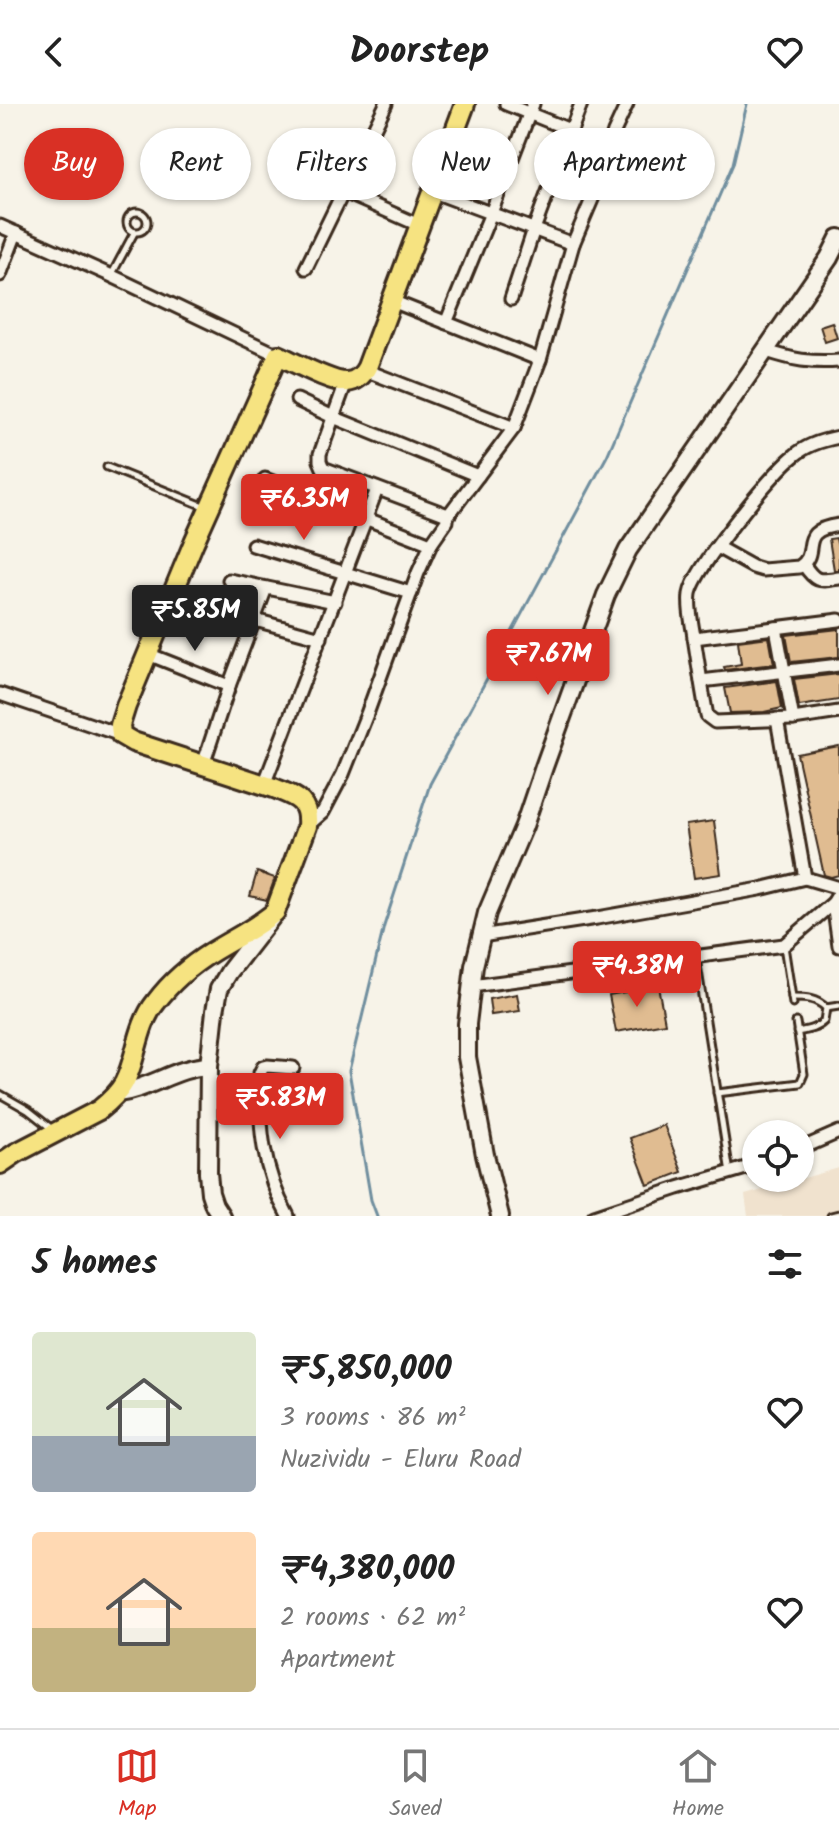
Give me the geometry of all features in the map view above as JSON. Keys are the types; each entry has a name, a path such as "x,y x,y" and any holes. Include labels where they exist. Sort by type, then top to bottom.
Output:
{"main road":[{"path":"457,128 465,104"},
{"path":"0,1164 99,1110 118,1093 154,1004 179,977 275,912 307,826 308,815 304,804 264,785 133,742 121,735 120,725 209,508 278,355 336,380 346,382 357,379 365,370 431,200"}],"street":[{"path":"375,128 386,104"},
{"path":"506,104 531,108 566,128"},
{"path":"571,128 581,104"},
{"path":"307,826 323,812 343,774 431,544 447,517 514,428 540,360 573,244 627,104"},
{"path":"446,323 531,108"},
{"path":"306,268 340,200"},
{"path":"362,200 421,226"},
{"path":"456,200 573,244"},
{"path":"511,299 545,200"},
{"path":"0,226 278,355"},
{"path":"0,275 16,233"},
{"path":"500,1216 467,1057 467,1024 474,966 487,913 524,826 611,584 628,550 829,258 839,238"},
{"path":"392,301 540,360"},
{"path":"766,351 797,361 839,361"},
{"path":"365,370 514,428"},
{"path":"346,382 320,454 323,468 447,517"},
{"path":"297,400 478,476"},
{"path":"839,437 821,441 795,454 775,474 717,547 690,592 701,681 707,716 712,721 793,719 839,712"},
{"path":"265,479 431,544"},
{"path":"264,785 377,489"},
{"path":"804,565 815,533 839,525"},
{"path":"253,545 411,593"},
{"path":"717,547 763,570 804,565"},
{"path":"804,565 812,577 819,580 839,578"},
{"path":"229,580 335,602"},
{"path":"203,765 266,588"},
{"path":"255,620 321,638"},
{"path":"694,638 839,620"},
{"path":"776,628 793,719"},
{"path":"148,654 229,686"},
{"path":"701,681 839,665"},
{"path":"0,694 121,735"},
{"path":"777,719 805,878"},
{"path":"481,936 612,916 805,878 837,895"},
{"path":"472,986 784,945 837,895"},
{"path":"837,895 839,946"},
{"path":"221,1216 210,1193 208,1173 209,1066 215,1011 219,989 229,972 275,912"},
{"path":"118,1093 132,1091 179,1070 209,1066"},
{"path":"288,1216 265,1157 259,1115 260,1073 267,1066 293,1068"},
{"path":"814,1143 839,1132"},
{"path":"594,1216 742,1169"}],"lane":[{"path":"140,212 148,220 147,225 140,233 134,233 129,230 127,219 140,212"},
{"path":"112,276 134,233"},
{"path":"107,467 209,508"},
{"path":"784,945 792,1001 807,998 819,1001 826,1008"},
{"path":"696,957 730,1173"},
{"path":"826,1008 839,1006"},
{"path":"797,1032 818,1027 824,1021 826,1008"},
{"path":"717,1093 800,1083 804,1074 796,1022"},
{"path":"0,1094 28,1110 56,1132"},
{"path":"831,1216 839,1214"}],"shaded area":[{"path":"839,1168 839,1216 748,1216 745,1195 755,1192 814,1192 814,1175"}],"building":[{"path":"832,322 837,338 825,342 820,326"},
{"path":"836,538 839,542 839,570 834,570 829,539"},
{"path":"839,629 839,657 791,662 786,635"},
{"path":"769,637 774,664 725,670 724,667 741,664 738,641"},
{"path":"839,674 839,700 799,706 794,679"},
{"path":"777,681 782,708 730,713 725,688"},
{"path":"839,746 839,875 831,877 824,875 797,754"},
{"path":"714,821 721,874 694,878 686,825"},
{"path":"257,872 275,878 267,900 250,896"},
{"path":"658,986 665,1023 616,1032 609,995"},
{"path":"517,994 520,1011 491,1015 489,999"},
{"path":"664,1125 682,1172 648,1185 630,1138"}],"waterway":[{"path":"377,1216 371,1200 349,1071 384,926 430,784 607,456 733,164 747,104"}]}
